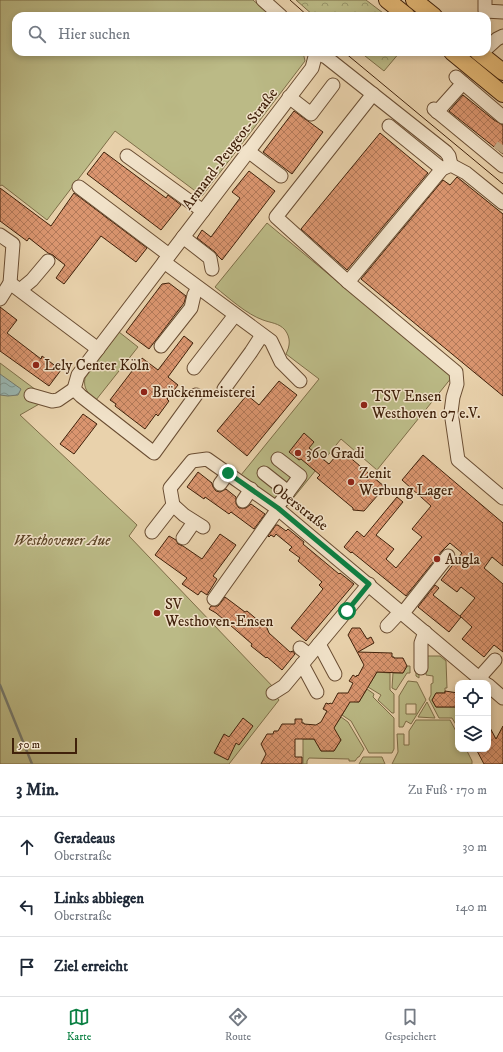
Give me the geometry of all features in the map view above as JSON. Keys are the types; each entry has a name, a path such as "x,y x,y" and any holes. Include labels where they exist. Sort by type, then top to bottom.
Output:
{"main road":[{"path":"387,0 402,12"},
{"path":"414,0 429,12"},
{"path":"457,56 468,65 501,86"},
{"path":"487,56 503,72"}],"street":[{"path":"263,0 276,12"},
{"path":"485,0 485,12 503,12"},
{"path":"491,44 496,39 503,36"},
{"name":"Armand-Peugeot-Straße","path":"74,388 78,375 312,68 314,56"},
{"path":"324,56 446,152 451,161 348,282"},
{"path":"482,56 481,62 485,72"},
{"path":"468,65 485,72 501,86"},
{"path":"498,158 436,111 459,80 503,117"},
{"path":"289,97 311,114 333,85"},
{"path":"373,94 276,217 348,282 456,372 457,384 451,412 458,460 503,498"},
{"path":"388,126 446,167 466,173 503,203"},
{"path":"248,151 281,176"},
{"path":"127,156 203,211"},
{"path":"79,187 167,259 198,288 266,338 281,362 300,381"},
{"path":"0,235 13,244 15,287"},
{"path":"183,237 210,258 212,269"},
{"path":"0,299 15,287 32,280 48,261"},
{"path":"15,287 98,349"},
{"path":"160,346 191,308 194,295 198,288"},
{"path":"194,368 235,315"},
{"path":"224,389 251,352 266,338"},
{"path":"31,395 52,401 58,400 74,388 81,396 154,453 196,395"},
{"name":"Oberstraße","path":"173,505 170,488 192,461 207,459 277,508 482,680"},
{"path":"214,599 300,476 278,459"},
{"path":"220,484 228,473"},
{"path":"264,473 288,492"},
{"path":"243,501 251,489"},
{"path":"152,532 173,505 198,524 183,538"},
{"path":"387,626 402,612 448,556"},
{"path":"273,693 284,686 300,661 319,644 369,584"},
{"path":"421,668 421,643 425,632"},
{"path":"319,644 335,674"},
{"path":"485,680 495,660"},
{"path":"300,661 317,692"},
{"name":"Oberstraße","path":"491,688 503,698"}],"green space":[{"path":"0,0 253,0 266,12 12,12 12,56 304,56 305,61 202,196 115,131 47,220 2,185 0,186"},
{"path":"296,0 366,0 382,12 310,12"},
{"path":"365,56 397,56 384,71"},
{"path":"267,223 452,377 377,470 341,439 286,507 241,475 319,379 286,354 289,339 283,328 250,314 215,287"},
{"path":"119,332 138,347 96,400 87,390 85,378"},
{"name":"Westhovener Aue","path":"0,363 48,399 20,415 137,525 129,536 275,689 272,692 279,700 229,764 0,764"},
{"path":"426,656 440,656 446,661 447,688 445,688 445,693 436,693 432,700 436,707 455,707 455,723 452,718 439,718 429,699 431,695 433,676 426,675 426,672 419,672 419,678 416,676 416,668"},
{"path":"407,666 410,666 410,673 407,673 396,690 392,688 393,673 403,673"},
{"path":"377,672 390,673 390,690 394,694 394,713 392,713 378,700 381,695 368,687"},
{"path":"408,681 417,682 426,700 411,724 406,721 403,727 399,727 399,696","holes":["406,704 416,704 416,714 406,714"]},
{"path":"367,689 374,694 373,697 394,718 394,749 392,753 369,753 351,721 342,715 350,701 359,702"},
{"path":"427,702 435,718 418,717"},
{"path":"341,717 348,722 364,749 359,757 355,761 349,761 349,759 309,758 307,764 303,764 303,739 315,739 321,751 334,751 341,740 333,729"},
{"path":"416,720 450,720 455,729 455,752 468,752 472,764 392,764 398,752 397,734 404,734 404,745 409,745 409,731"},
{"path":"363,757 382,757 385,764 359,764"}],"water":[{"path":"0,374 21,389 18,395 0,395"}],"building":[{"path":"463,95 494,120 503,125 503,154 449,111"},
{"path":"294,111 323,132 292,174 263,152"},
{"path":"380,133 428,173 347,270 301,229"},
{"path":"104,152 166,198 168,195 181,205 161,230 87,174"},
{"path":"249,171 275,191 222,260 215,252 197,238 202,230 211,237 240,198 232,192"},
{"path":"457,177 503,214 503,396 361,279 443,180 450,185"},
{"path":"0,188 51,226 74,193 147,248 136,262 101,236 64,284 56,278 65,265 29,238 27,241 0,221"},
{"path":"169,283 186,296 184,303 149,349 126,332 162,284"},
{"name":"Lely Center Köln","path":"0,307 17,320 7,333 41,359 42,356 61,370 49,386 0,351"},
{"name":"Brückenmeisterei","path":"184,336 193,343 168,377 178,385 167,399 169,401 158,416 156,414 145,429 115,406 116,404 110,400 142,358 158,370"},
{"path":"279,381 297,395 247,456 217,431 247,395 259,405"},
{"path":"83,414 97,424 74,454 60,444"},
{"name":"Zenit Werbung Lager","path":"304,433 314,442 309,448 329,464 341,450 385,487 364,511 353,510 353,508 317,478 320,475 301,459 299,460 289,452"},
{"path":"423,455 503,523 503,566 492,557 484,568 503,584 503,652 494,645 484,657 462,639 472,627 460,616 475,598 461,587 457,592 441,580 462,553 450,543 406,596 344,547 357,531 364,537 397,497 403,502 376,535 394,549 386,559 396,568 422,537 412,529 431,506 402,480"},
{"path":"198,472 212,483 216,491 220,492 226,489 236,497 236,504 239,508 246,508 251,504 265,514 254,529 231,512 229,514 205,497 204,499 187,487"},
{"path":"276,525 286,531 288,529 304,542 303,544 339,574 340,573 354,584 306,641 291,628 323,589 319,585 322,582 298,561 300,558 289,550 292,547 276,534 274,537 271,535 269,537 268,536"},
{"path":"220,534 236,545 213,576 217,579 207,595 201,591 198,595 182,584 187,578 155,555 169,536 176,540 178,544 202,559"},
{"path":"435,585 439,588 433,595 461,617 449,632 418,607"},
{"path":"225,597 245,612 247,611 267,628 269,633 290,652 293,651 295,654 282,670 251,646 252,644 216,613 209,609 211,606 218,606"},
{"path":"352,628 360,628 367,639 371,637 374,643 358,652 392,653 392,657 394,658 403,658 407,666 403,673 377,672 359,702 350,702 334,728 341,740 334,751 321,751 314,739 295,739 295,757 302,757 302,764 261,764 266,754 261,744 267,734 273,734 274,731 278,731 282,724 295,724 295,719 302,719 302,723 304,724 316,725 321,722 327,711 323,709 326,703 332,704 338,693 348,693 353,683 349,681 353,675 356,677 357,675 358,676 364,665 348,635"},
{"path":"445,691 455,693 455,707 436,707 432,700 436,693 445,693"},
{"path":"243,718 253,726 239,745 236,743 228,760 214,753 224,734 229,737"},
{"path":"503,726 503,764 484,764 478,752 491,752 491,730 496,739"}],"waterway":[{"path":"0,685 32,764"}],"tunnel":[{"path":"499,151 503,145"}],"tram line":[{"path":"290,0 304,12"},
{"path":"349,56 503,184"}],"place":[{"name":"Lely Center Köln","path":"36,365"},
{"name":"Brückenmeisterei","path":"144,392"},
{"name":"TSV Ensen Westhoven 07 e.V.","path":"364,405"},
{"name":"360 Gradi","path":"298,453"},
{"name":"Zenit Werbung Lager","path":"351,482"},
{"name":"Augla","path":"437,559"},
{"name":"SV Westhoven-Ensen","path":"157,613"}],"route":[{"path":"228,473 278,508 369,584 347,611"}]}
